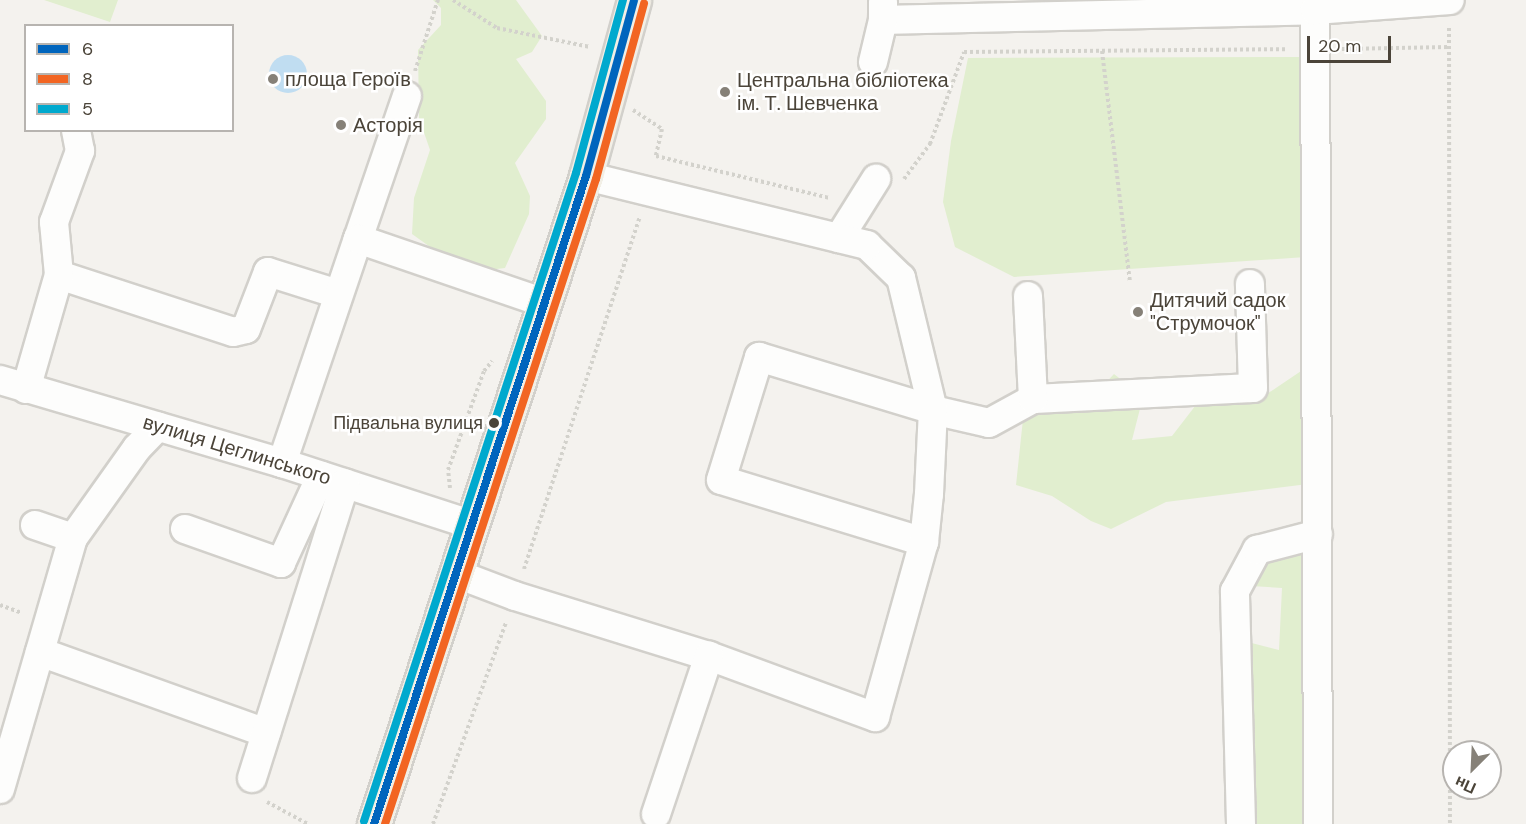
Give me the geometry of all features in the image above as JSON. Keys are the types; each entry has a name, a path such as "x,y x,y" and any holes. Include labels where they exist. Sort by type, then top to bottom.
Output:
{"main road":[{"path":"374,824 586,176 634,0"}],"street":[{"path":"873,62 883,10 1315,10 1450,0"},
{"path":"1315,10 1317,49 1318,824"},
{"path":"282,463 407,96"},
{"path":"13,384 60,275 54,222 80,151 76,132"},
{"path":"457,574 515,596 709,656 875,717 924,542 933,410 900,278 867,245 586,176"},
{"path":"839,238 876,179"},
{"path":"358,239 545,303"},
{"path":"60,275 233,332 246,329 268,272 338,294"},
{"path":"924,542 721,480 759,357 933,410 989,423 1033,399 1253,388 1250,284"},
{"path":"1028,296 1033,399"},
{"name":"вулиця Цеглинського","path":"13,384 282,463 473,525"},
{"path":"0,789 73,538 136,448 158,426"},
{"path":"185,529 281,563 333,480"},
{"path":"252,778 333,480"},
{"path":"35,525 73,538"},
{"path":"1241,824 1235,591 1257,550 1317,534"},
{"path":"40,652 266,733"},
{"path":"656,814 709,656"}],"path":[{"path":"407,96 438,0"},
{"path":"453,0 497,28 590,47"},
{"path":"624,105 662,129 656,156 859,205 898,187 930,144 964,52 1449,47 1450,824"},
{"path":"1102,51 1130,282"},
{"path":"433,824 515,596 624,273 643,206"},
{"path":"252,778 253,794 309,824"}],"green space":[{"path":"44,0 118,0 110,22"},
{"path":"433,0 516,0 542,36 532,52 516,59 546,101 546,119 515,163 530,196 529,214 505,268 488,270 440,254 412,234 414,198 430,150 419,118 418,50 441,25 441,8"},
{"path":"1305,57 1306,257 1014,277 955,247 943,202 951,141 968,58"},
{"path":"1307,367 1308,484 1166,502 1111,529 1091,521 1052,496 1016,485 1023,419 1052,405 1095,394 1114,374 1143,397 1132,440 1172,436 1199,401 1258,400"},
{"path":"1310,548 1310,824 1248,824 1240,640 1279,650 1282,588 1251,586 1267,557"}],"water":[{"path":"288,55 302,60 307,74 302,88 288,93 274,88 269,74 274,60"}],"transit line":[{"name":"5","path":"364,821 576,173 623,0"},
{"name":"6","path":"374,824 586,176 634,0"},
{"name":"8","path":"385,824 596,179 644,3"}],"place":[{"name":"площа Героїв","path":"273,79"},
{"name":"Центральна бібліотека ім. Т. Шевченка","path":"725,92"},
{"name":"Асторія","path":"341,125"},
{"name":"Дитячий садок \"Струмочок\"","path":"1138,312"},
{"name":"Підвальна вулиця","path":"494,423"}]}
